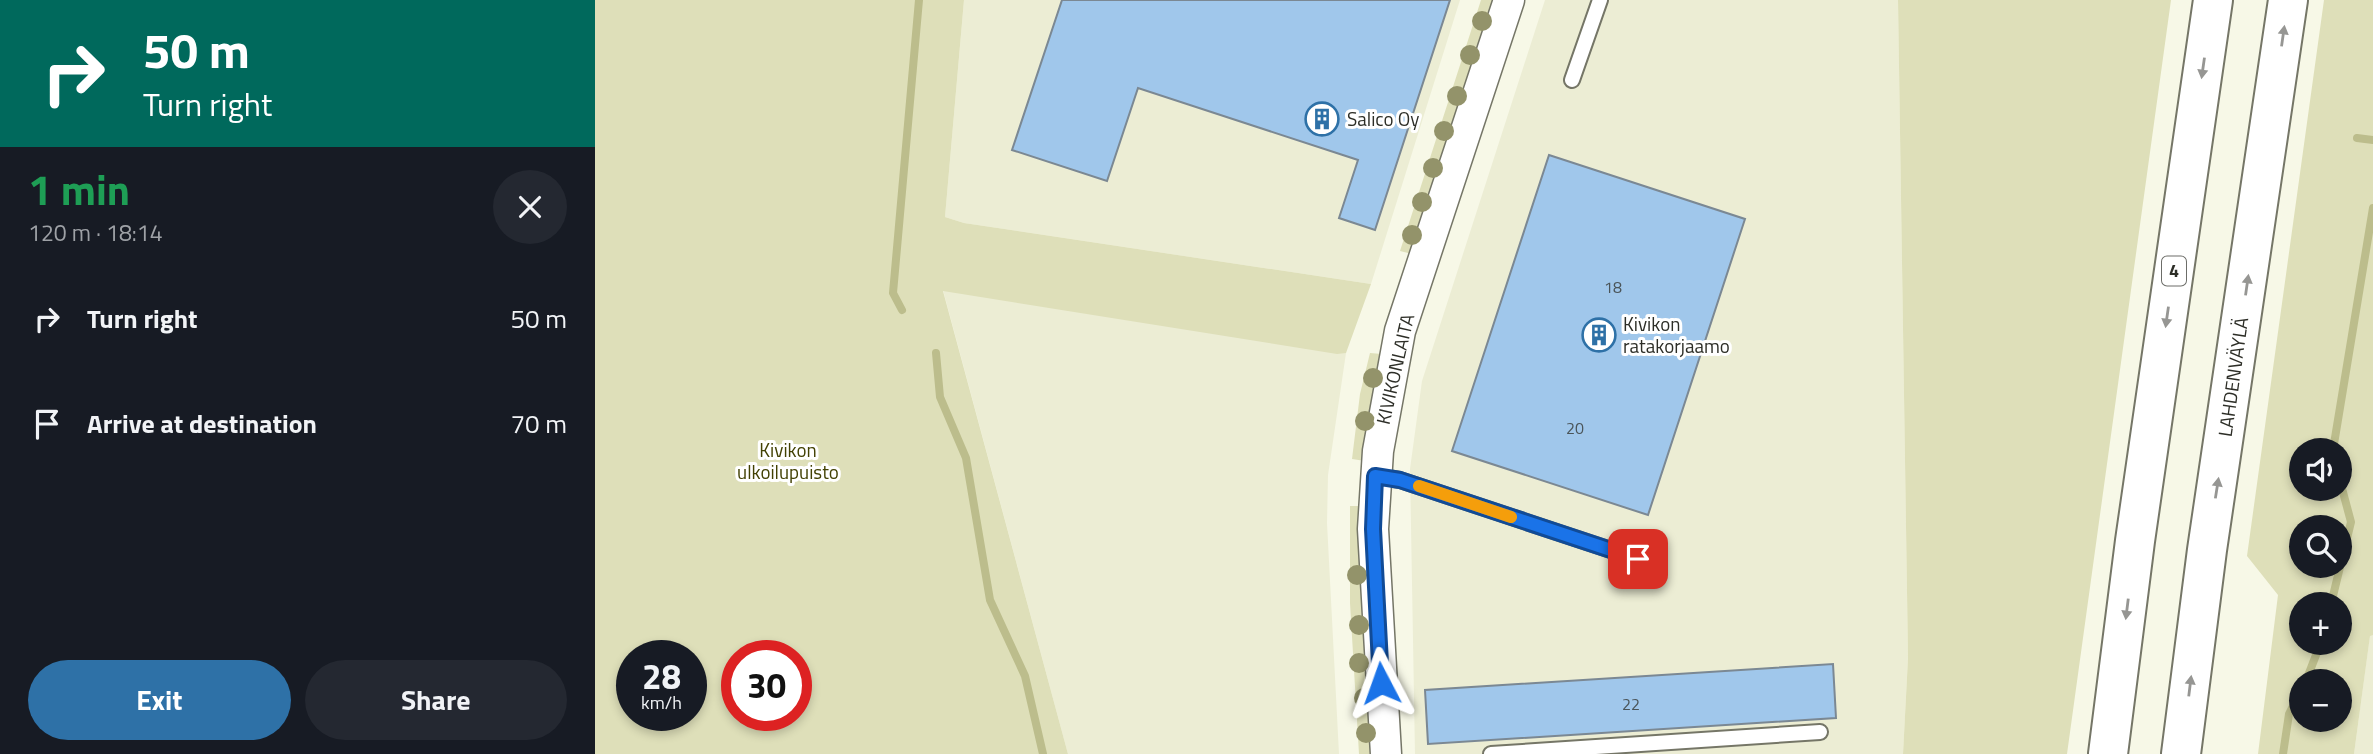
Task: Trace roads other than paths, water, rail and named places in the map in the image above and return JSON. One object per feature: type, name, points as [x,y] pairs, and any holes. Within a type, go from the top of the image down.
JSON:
[{"type":"highway","name":"4","points":[[2108,754],[2135,541],[2213,0]]},
{"type":"highway","name":"LAHDENVÄYLÄ","points":[[2181,754],[2207,550],[2288,0]]},
{"type":"street","name":"KIVIKONLAITA","points":[[1386,754],[1373,529],[1375,476],[1400,331],[1509,0]]},
{"type":"lane","points":[[1572,80],[1600,0]]},
{"type":"lane","points":[[1375,476],[1400,480],[1638,559]]},
{"type":"lane","points":[[1491,754],[1820,732]]},
{"type":"waterway","points":[[902,310],[893,293],[919,0]]},
{"type":"waterway","points":[[2357,138],[2373,140]]},
{"type":"waterway","points":[[2335,438],[2373,208]]},
{"type":"waterway","points":[[936,353],[940,397],[966,458],[990,600],[1025,676],[1043,754]]},
{"type":"waterway","points":[[2334,592],[2351,522],[2345,501]]},
{"type":"waterway","points":[[2311,669],[2316,655]]},
{"type":"waterway","points":[[2283,754],[2289,714]]},
{"type":"place","name":"Salico Oy","points":[[1322,119]]},
{"type":"place","name":"Kivikon ratakorjaamo","points":[[1599,335]]},
{"type":"park label","name":"Kivikon ulkoilupuisto","points":[[788,461]]}]
